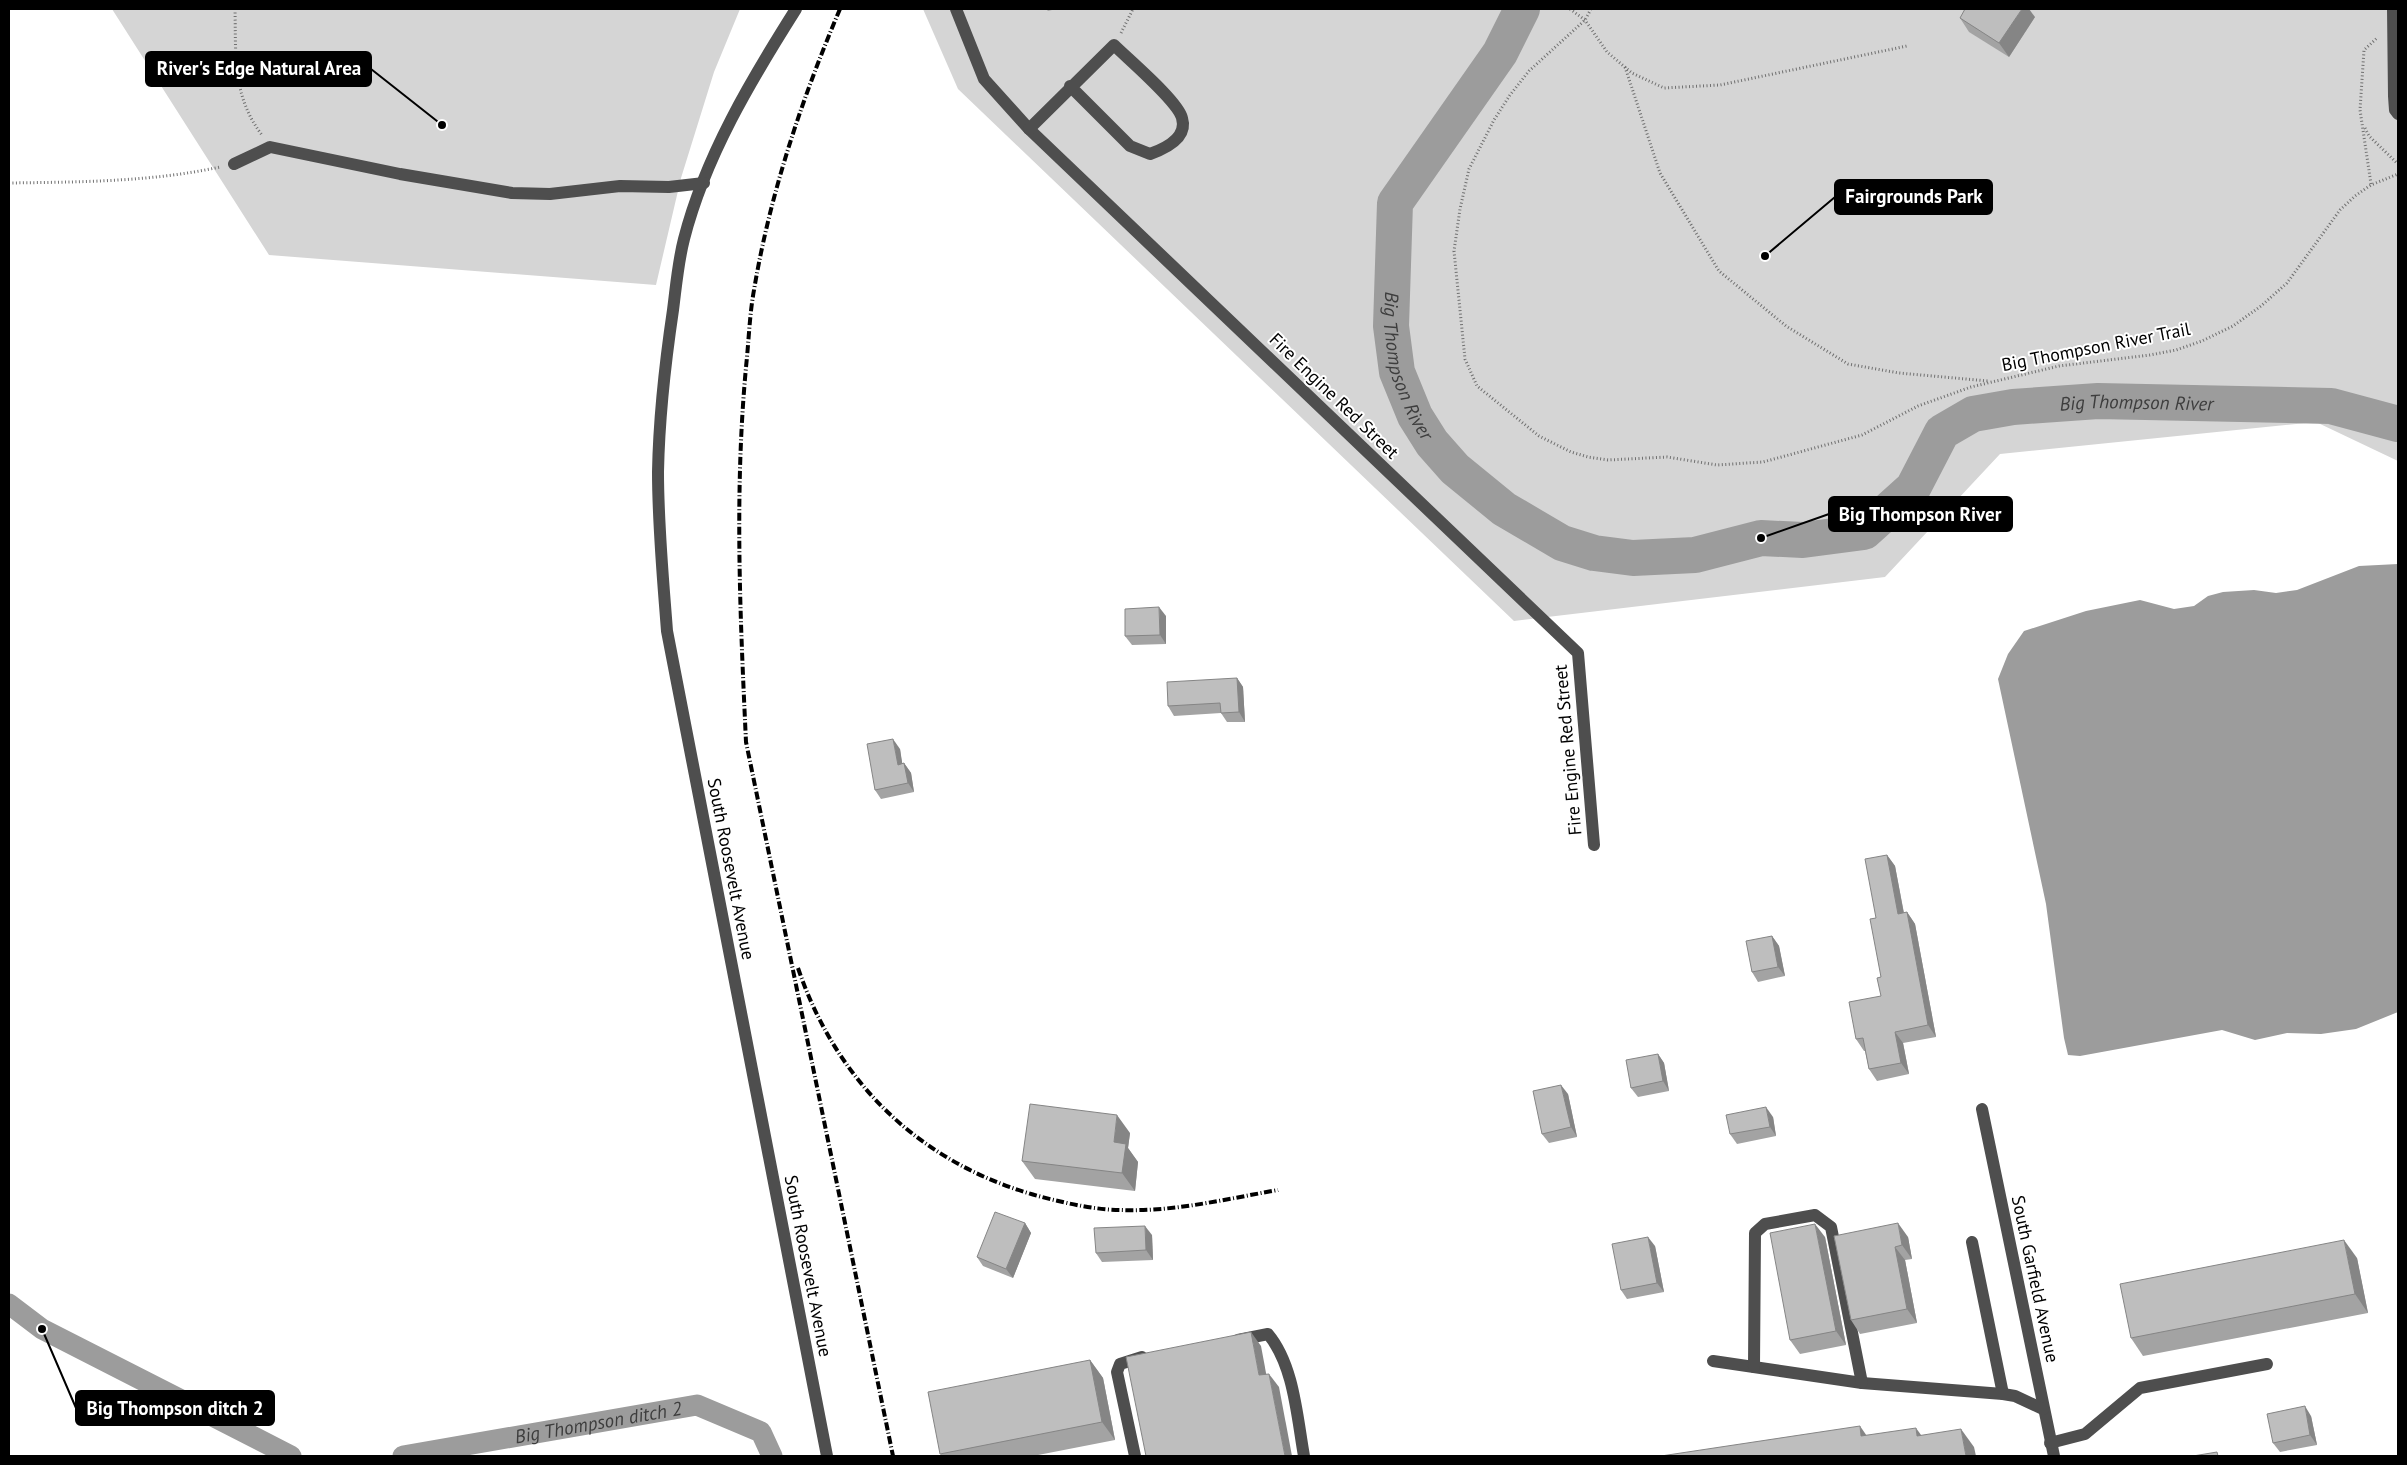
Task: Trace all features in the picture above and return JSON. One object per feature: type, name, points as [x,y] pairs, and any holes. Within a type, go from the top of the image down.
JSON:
[{"type":"street","name":"South Roosevelt Avenue","points":[[796,9],[758,69],[715,154],[684,240],[667,347],[658,472],[659,524],[667,631],[827,1456]]},
{"type":"street","name":"Fire Engine Red Street","points":[[956,9],[984,79],[1029,129],[1578,653],[1594,845]]},
{"type":"street","points":[[2395,17],[2395,110],[2398,114]]},
{"type":"street","points":[[1029,129],[1070,86],[1114,45],[1159,89],[1182,118],[1181,132],[1169,147],[1150,154],[1130,146],[1070,86]]},
{"type":"street","points":[[234,164],[270,147],[400,174],[512,193],[550,194],[620,186],[669,187],[704,183]]},
{"type":"street","name":"South Garfield Avenue","points":[[1982,1109],[2054,1456]]},
{"type":"street","points":[[1754,1367],[1754,1233],[1765,1224],[1815,1215],[1831,1227],[1862,1383]]},
{"type":"street","points":[[1972,1242],[2003,1394]]},
{"type":"street","points":[[1221,1343],[1268,1334],[1277,1344],[1286,1362],[1304,1456]]},
{"type":"street","points":[[1134,1456],[1117,1372],[1120,1364],[1128,1360],[1156,1355]]},
{"type":"street","points":[[1713,1361],[1862,1383],[2003,1394],[2015,1396],[2043,1409]]},
{"type":"street","points":[[2050,1443],[2085,1434],[2140,1388],[2267,1364]]},
{"type":"path","points":[[235,9],[234,48],[238,85],[257,129],[270,147]]},
{"type":"path","points":[[1114,45],[1133,9]]},
{"type":"path","points":[[1570,9],[1585,20],[1607,52],[1632,73],[1664,88],[1720,85],[1907,46]]},
{"type":"path","name":"Big Thompson River Trail","points":[[1592,9],[1585,20],[1529,71],[1510,95],[1480,144],[1469,169],[1460,209],[1454,251],[1465,359],[1477,386],[1539,436],[1571,452],[1608,460],[1667,458],[1733,465],[1763,462],[1862,435],[1918,406],[1945,395],[1993,381],[2059,366],[2176,350],[2202,341],[2233,326],[2261,306],[2287,283],[2340,210],[2371,185],[2398,174]]},
{"type":"path","points":[[2371,185],[2360,110],[2364,50],[2380,36]]},
{"type":"path","points":[[1625,67],[1660,174],[1719,271],[1786,326],[1848,364],[1899,373],[1993,381]]},
{"type":"path","points":[[2363,126],[2369,136],[2398,164]]},
{"type":"path","points":[[9,183],[75,182],[194,173],[234,164]]},
{"type":"shaded area","points":[[112,9],[740,9],[714,72],[681,178],[656,285],[269,255]]},
{"type":"shaded area","points":[[923,9],[2398,9],[2398,461],[2316,422],[2000,454],[1885,577],[1514,621],[958,89]]},
{"type":"shaded area","points":[[2398,564],[2398,1012],[2356,1029],[2321,1034],[2287,1033],[2255,1040],[2222,1030],[2080,1056],[2068,1055],[2064,1038],[2046,904],[1998,679],[2008,654],[2024,631],[2086,611],[2140,600],[2174,609],[2194,606],[2208,596],[2223,592],[2254,590],[2276,593],[2297,590],[2359,566]]},
{"type":"building","points":[[1965,9],[2022,9],[1999,43],[1960,18]]},
{"type":"building","points":[[1159,607],[1160,635],[1125,636],[1125,609]]},
{"type":"building","points":[[1237,678],[1239,712],[1221,713],[1220,703],[1168,706],[1167,682]]},
{"type":"building","points":[[893,739],[898,765],[904,763],[908,783],[875,790],[867,744]]},
{"type":"building","points":[[1887,855],[1898,914],[1907,912],[1928,1025],[1895,1032],[1901,1063],[1869,1069],[1863,1038],[1856,1039],[1849,1002],[1881,996],[1877,978],[1881,977],[1870,919],[1876,918],[1865,859]]},
{"type":"building","points":[[1772,936],[1778,967],[1752,972],[1746,941]]},
{"type":"building","points":[[1658,1054],[1663,1081],[1631,1088],[1626,1060]]},
{"type":"building","points":[[1561,1085],[1571,1127],[1542,1134],[1533,1091]]},
{"type":"building","points":[[1030,1104],[1117,1115],[1114,1142],[1126,1144],[1122,1173],[1022,1161]]},
{"type":"building","points":[[1766,1107],[1770,1127],[1730,1134],[1726,1115]]},
{"type":"building","points":[[995,1212],[1025,1223],[1006,1269],[977,1257]]},
{"type":"building","points":[[1898,1223],[1902,1245],[1895,1247],[1907,1309],[1851,1320],[1834,1236]]},
{"type":"building","points":[[1815,1224],[1836,1331],[1790,1340],[1770,1233]]},
{"type":"building","points":[[1145,1226],[1146,1250],[1096,1253],[1094,1228]]},
{"type":"building","points":[[1648,1237],[1657,1283],[1621,1290],[1612,1244]]},
{"type":"building","points":[[2344,1240],[2355,1294],[2131,1338],[2120,1284]]},
{"type":"building","points":[[1251,1332],[1259,1375],[1269,1374],[1285,1456],[1146,1456],[1126,1357]]},
{"type":"building","points":[[1090,1360],[1102,1422],[940,1454],[928,1392]]},
{"type":"building","points":[[2305,1406],[2310,1435],[2273,1443],[2267,1414]]},
{"type":"building","points":[[1860,1426],[1861,1436],[1916,1428],[1917,1436],[1961,1429],[1966,1456],[1661,1456]]},
{"type":"building","points":[[2217,1452],[2218,1456],[2193,1456]]},
{"type":"waterway","name":"Big Thompson River","points":[[1522,9],[1500,53],[1395,203],[1391,326],[1397,372],[1415,416],[1432,443],[1455,469],[1504,509],[1562,543],[1594,553],[1633,558],[1695,555],[1761,538],[1803,540],[1864,532],[1913,488],[1942,432],[1973,414],[2013,407],[2098,401],[2331,406],[2398,424]]},
{"type":"waterway","name":"Big Thompson ditch 2","points":[[9,1304],[42,1329],[291,1456]]},
{"type":"waterway","name":"Big Thompson ditch 2","points":[[403,1456],[697,1405],[761,1432],[772,1456]]},
{"type":"railway","points":[[840,9],[800,112],[778,182],[753,298],[743,405],[739,501],[742,646],[746,742],[893,1456]]},
{"type":"railway","points":[[798,968],[816,1012],[838,1051],[864,1087],[894,1118],[929,1146],[967,1169],[1009,1187],[1054,1200],[1113,1210],[1180,1207],[1278,1190]]},
{"type":"place","name":"River's Edge Natural Area","points":[[442,125]]},
{"type":"place","name":"Fairgrounds Park","points":[[1765,256]]},
{"type":"place","name":"Big Thompson River","points":[[1761,538]]},
{"type":"place","name":"Big Thompson ditch 2","points":[[42,1329]]}]
